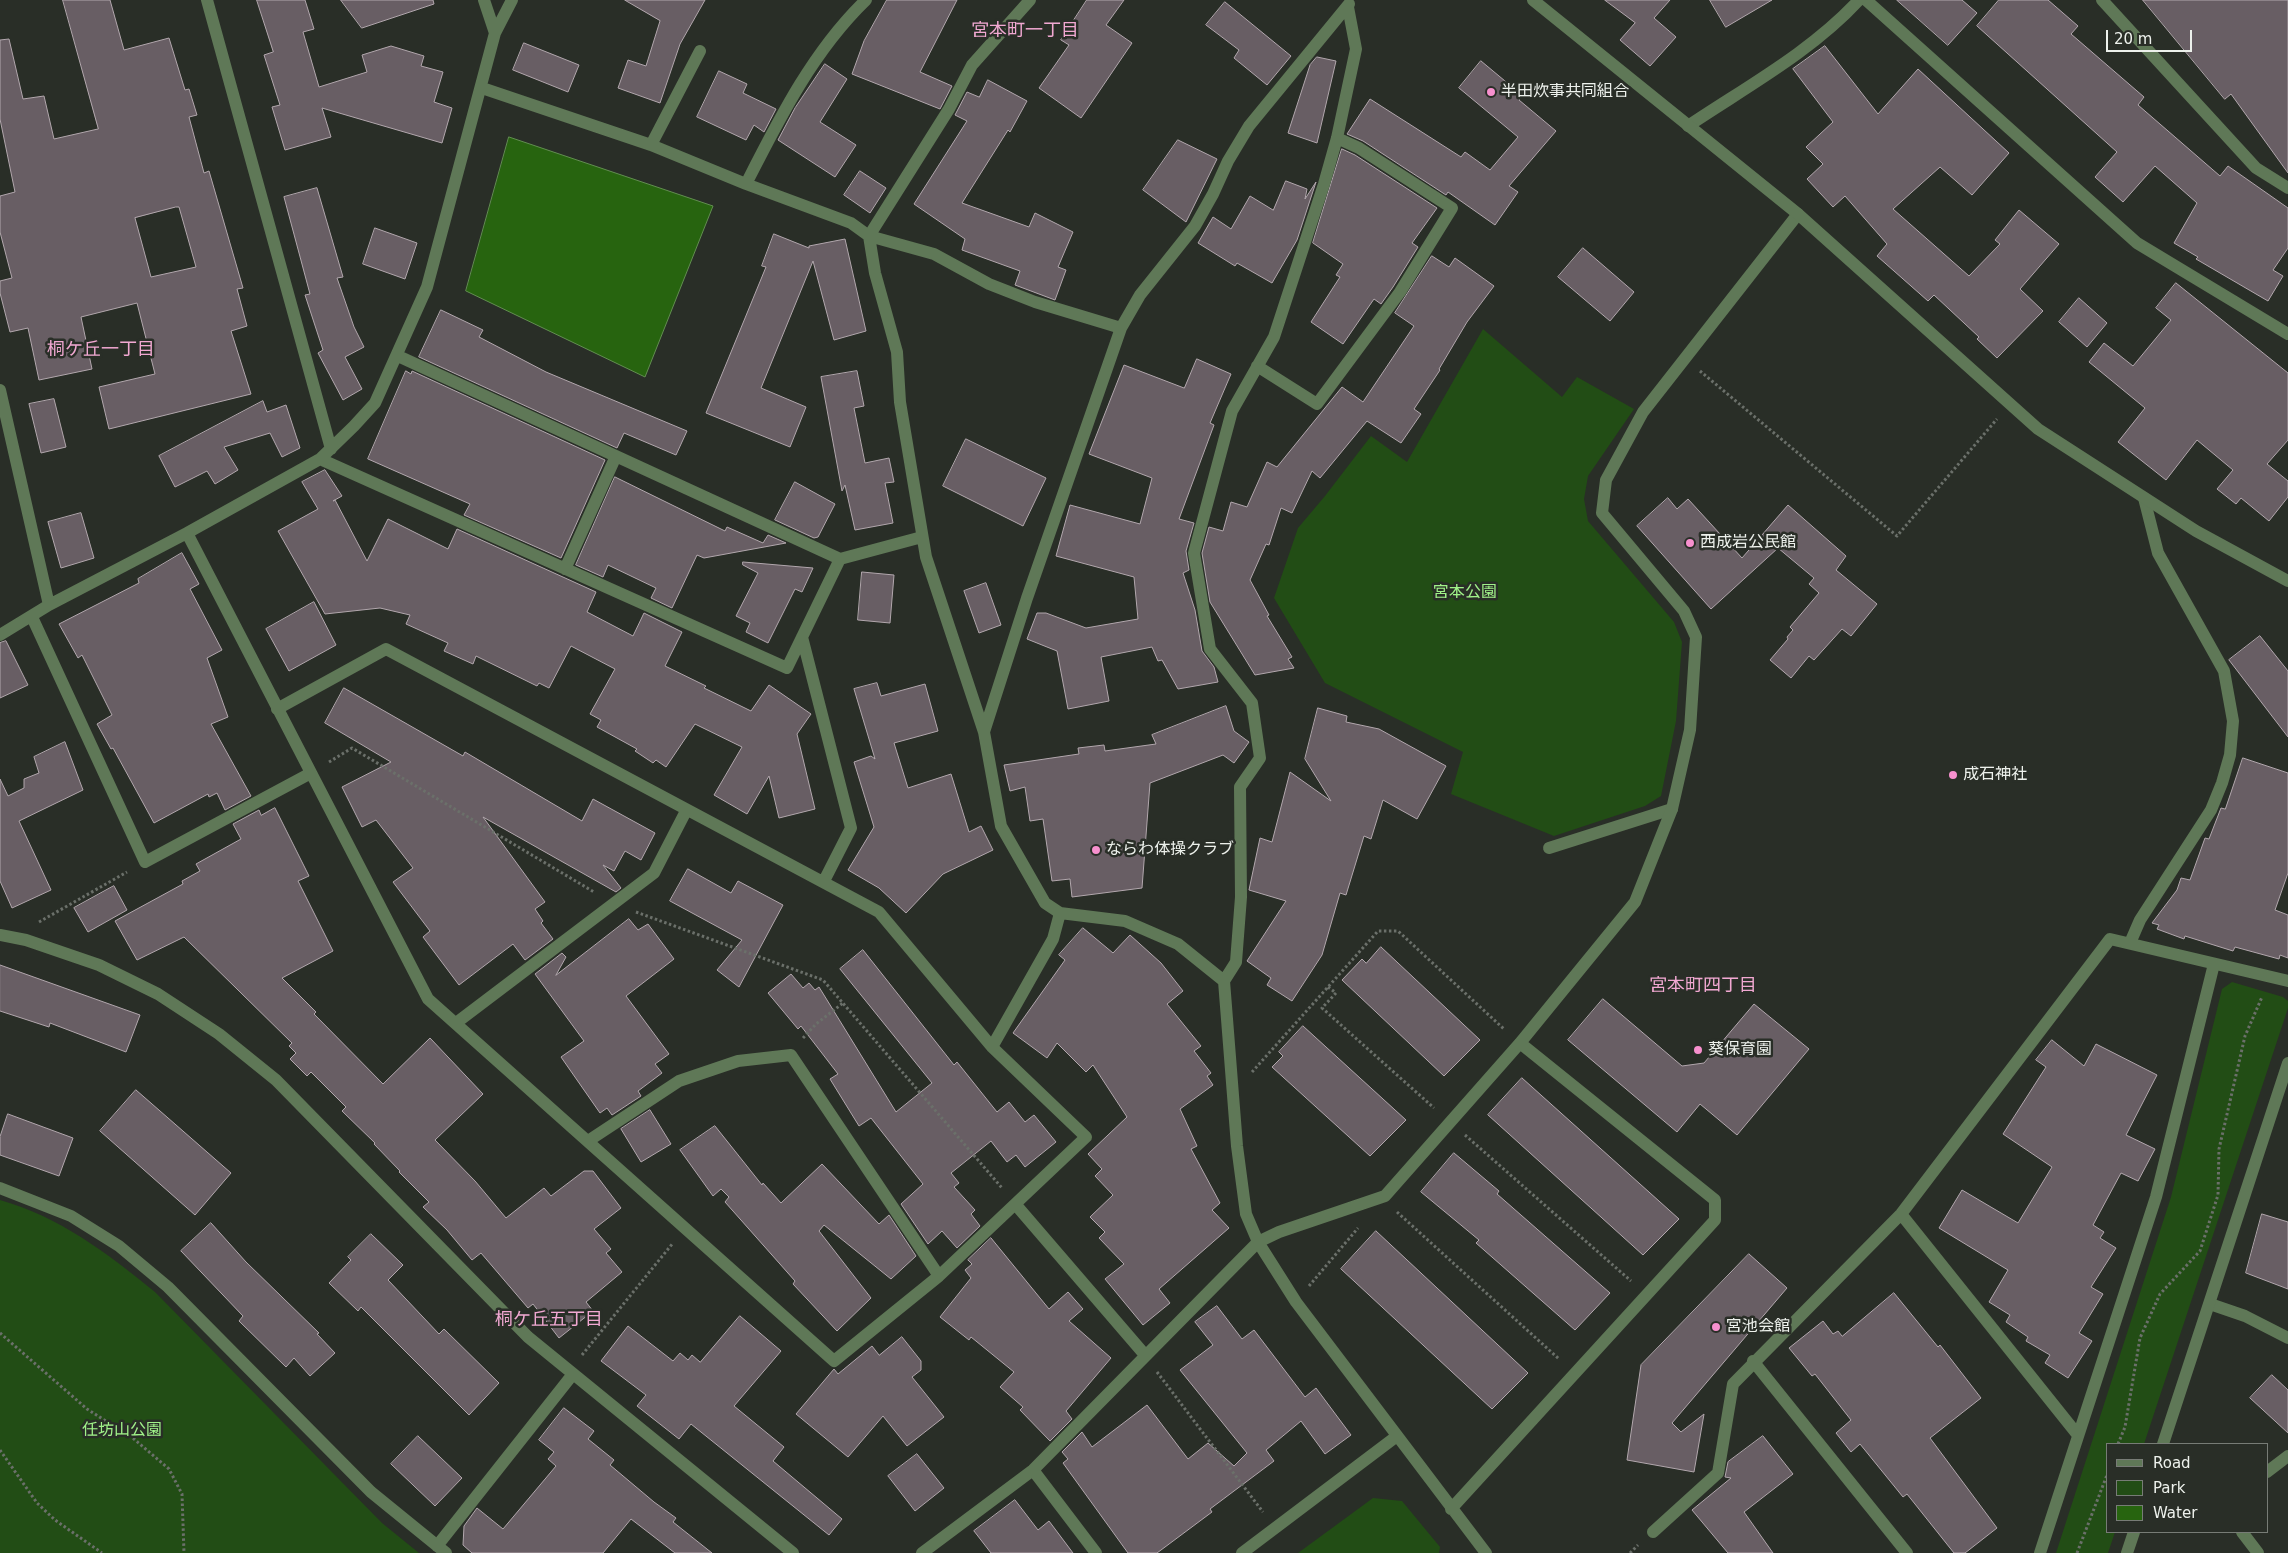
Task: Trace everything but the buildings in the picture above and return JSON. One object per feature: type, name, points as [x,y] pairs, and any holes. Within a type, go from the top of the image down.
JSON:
[{"type":"street","points":[[206,0],[331,449]]},
{"type":"street","points":[[484,0],[495,33]]},
{"type":"street","points":[[0,635],[49,605],[187,533],[320,458],[331,449],[374,403],[398,356],[427,288],[482,88],[495,33],[512,0]]},
{"type":"street","points":[[746,184],[767,142],[823,47],[866,0]]},
{"type":"street","points":[[1030,0],[972,65],[949,109],[869,236],[875,274],[897,352],[900,402],[922,537],[926,557],[984,732],[1002,826],[1045,903],[1060,913],[1125,921],[1178,944],[1224,981]]},
{"type":"street","points":[[1533,0],[1798,214],[2038,429],[2196,531],[2288,582]]},
{"type":"street","points":[[1688,126],[1800,52],[1836,25],[1859,0]]},
{"type":"street","points":[[1866,0],[2137,243],[2288,334]]},
{"type":"street","points":[[2102,0],[2256,168],[2288,188]]},
{"type":"street","points":[[1349,4],[1356,49],[1337,138],[1274,337],[1232,411],[1194,553],[1210,649],[1252,704],[1260,758],[1240,788],[1241,897],[1236,962],[1224,981],[1232,1094],[1246,1214],[1258,1242],[1296,1302],[1486,1553]]},
{"type":"street","points":[[984,732],[1121,328],[1140,295],[1195,226],[1249,126],[1349,4]]},
{"type":"street","points":[[651,145],[700,51]]},
{"type":"street","points":[[482,88],[651,145],[746,184],[851,223],[869,236],[934,254],[989,284],[1035,302],[1121,328]]},
{"type":"street","points":[[1257,366],[1316,404],[1400,292],[1452,208],[1359,148],[1337,138]]},
{"type":"street","points":[[922,1553],[1033,1470],[1144,1355],[1258,1242],[1279,1232],[1385,1196],[1520,1044],[1635,902],[1672,809],[1690,730],[1696,637],[1684,611],[1602,513],[1606,480],[1643,412],[1798,214]]},
{"type":"street","points":[[398,356],[840,559],[922,537]]},
{"type":"street","points":[[0,390],[49,605]]},
{"type":"street","points":[[565,568],[616,456]]},
{"type":"street","points":[[320,458],[787,668],[840,559]]},
{"type":"street","points":[[2130,943],[2140,920],[2211,810],[2230,755],[2233,721],[2224,671],[2158,552],[2144,498]]},
{"type":"street","points":[[187,533],[276,708],[428,999],[834,1361],[939,1276],[1086,1137],[992,1047],[879,912],[824,881],[686,811],[386,649],[276,708]]},
{"type":"street","points":[[32,617],[145,862],[311,773]]},
{"type":"street","points":[[802,636],[851,828],[824,881]]},
{"type":"street","points":[[1549,848],[1672,809]]},
{"type":"street","points":[[456,1023],[654,873],[686,811]]},
{"type":"street","points":[[992,1047],[1053,939],[1060,913]]},
{"type":"street","points":[[6,936],[99,965],[158,994],[219,1034],[276,1080],[528,1337],[793,1553]]},
{"type":"street","points":[[1653,1532],[1718,1473],[1733,1384],[1901,1214],[2110,939],[2288,981]]},
{"type":"street","points":[[2040,1553],[2077,1434],[2156,1197],[2214,964]]},
{"type":"street","points":[[1451,1508],[1715,1220],[1715,1200],[1520,1044]]},
{"type":"street","points":[[588,1141],[679,1081],[738,1061],[791,1055],[939,1276]]},
{"type":"street","points":[[2163,1443],[2288,1063]]},
{"type":"street","points":[[0,1188],[71,1216],[119,1246],[168,1287],[372,1492],[442,1550],[571,1372]]},
{"type":"street","points":[[1016,1205],[1144,1355]]},
{"type":"street","points":[[1901,1214],[2077,1434]]},
{"type":"street","points":[[2210,1304],[2245,1316],[2288,1338]]},
{"type":"street","points":[[1753,1362],[1907,1553]]},
{"type":"street","points":[[1242,1553],[1397,1436]]},
{"type":"street","points":[[2268,1471],[2288,1456]]},
{"type":"street","points":[[1033,1470],[1096,1553]]},
{"type":"street","points":[[2127,1553],[2134,1533]]},
{"type":"street","points":[[2243,1533],[2258,1553]]},
{"type":"path","points":[[1685,358],[1897,536],[2009,405]]},
{"type":"path","points":[[311,773],[352,748],[612,903],[823,980],[1016,1205]]},
{"type":"path","points":[[6,936],[145,862]]},
{"type":"path","points":[[1232,1094],[1378,932],[1398,932],[1520,1044]]},
{"type":"path","points":[[2118,1443],[2125,1427],[2140,1338],[2160,1294],[2200,1251],[2218,1195],[2219,1149],[2245,1036],[2271,978]]},
{"type":"path","points":[[1328,987],[1336,993],[1322,1008],[1647,1294]]},
{"type":"path","points":[[791,1055],[816,1024],[843,1003]]},
{"type":"path","points":[[1385,1196],[1393,1209],[1574,1374]]},
{"type":"path","points":[[1296,1302],[1359,1226]]},
{"type":"path","points":[[571,1372],[684,1228]]},
{"type":"path","points":[[0,1333],[87,1409],[134,1439],[169,1469],[182,1494],[184,1553]]},
{"type":"path","points":[[1144,1355],[1275,1528]]},
{"type":"path","points":[[0,1450],[37,1503],[55,1520],[102,1553]]},
{"type":"path","points":[[2077,1553],[2106,1478]]},
{"type":"green space","name":"宮本公園","points":[[1483,329],[1562,397],[1577,377],[1634,409],[1588,476],[1584,499],[1588,521],[1674,622],[1682,642],[1676,721],[1661,796],[1645,806],[1554,836],[1451,794],[1463,752],[1325,683],[1274,598],[1298,528],[1371,436],[1407,462]]},
{"type":"green space","points":[[2232,982],[2283,997],[2288,1001],[2288,1008],[2144,1443],[2106,1443],[2106,1533],[2115,1533],[2108,1553],[2056,1553],[2171,1197],[2222,989]]},
{"type":"green space","name":"任坊山公園","points":[[0,1200],[22,1207],[63,1226],[101,1250],[155,1292],[382,1523],[419,1553],[0,1553]]},
{"type":"green space","points":[[1373,1498],[1402,1501],[1440,1547],[1439,1553],[1298,1553]]},
{"type":"water","points":[[509,137],[713,206],[645,377],[466,291]]},
{"type":"place","name":"半田炊事共同組合","points":[[1491,92]]},
{"type":"place","name":"西成岩公民館","points":[[1690,543]]},
{"type":"place","name":"成石神社","points":[[1953,775]]},
{"type":"place","name":"ならわ体操クラブ","points":[[1096,850]]},
{"type":"place","name":"葵保育園","points":[[1698,1050]]},
{"type":"place","name":"宮池会館","points":[[1716,1327]]},
{"type":"district","name":"宮本町一丁目","points":[[1025,31]]},
{"type":"district","name":"桐ケ丘一丁目","points":[[101,350]]},
{"type":"district","name":"宮本町四丁目","points":[[1703,986]]},
{"type":"district","name":"桐ケ丘五丁目","points":[[549,1320]]}]
